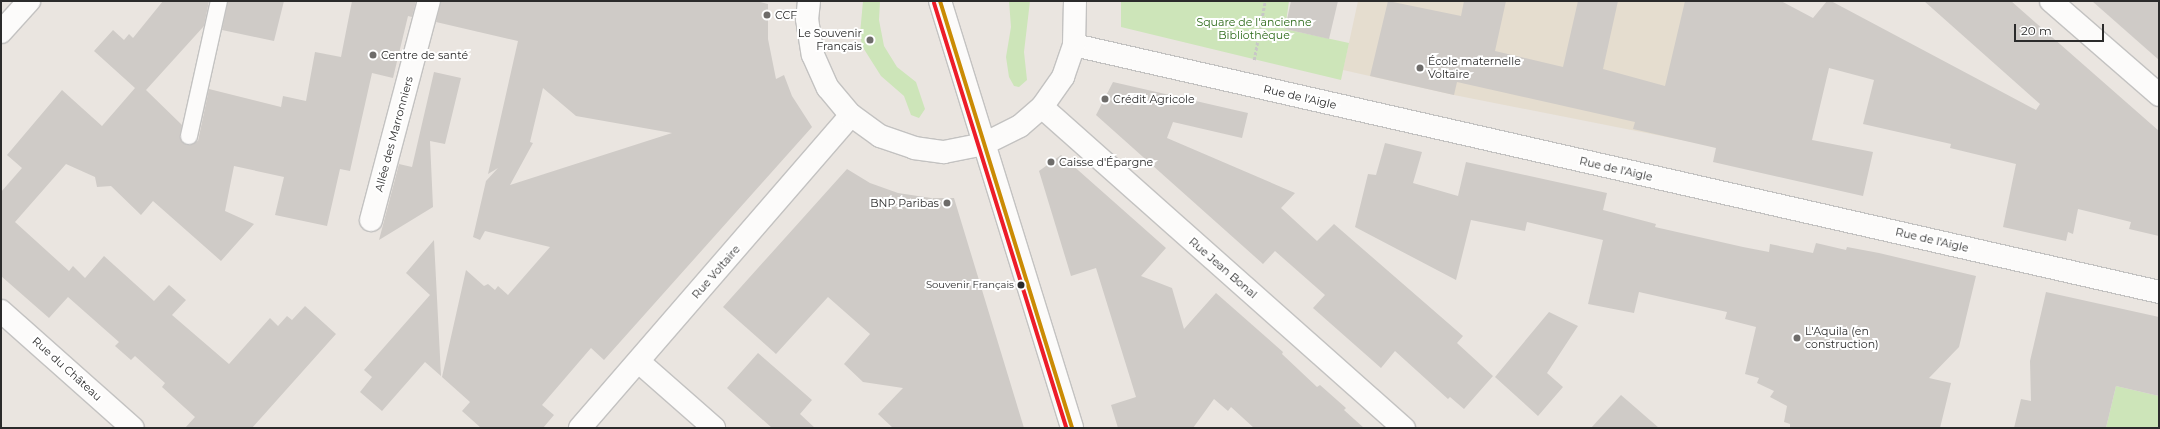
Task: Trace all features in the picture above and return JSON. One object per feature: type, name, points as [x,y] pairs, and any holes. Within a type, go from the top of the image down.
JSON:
[{"type":"street","points":[[1,32],[29,1]]},
{"type":"street","name":"Allée des Marronniers","points":[[371,220],[429,1]]},
{"type":"street","points":[[809,1],[807,19],[813,55],[828,88],[851,115],[880,136],[914,148],[944,152],[984,144],[1020,126],[1042,107],[1063,77],[1074,45],[1075,1]]},
{"type":"street","points":[[940,1],[1072,428]]},
{"type":"street","points":[[2051,1],[2159,95]]},
{"type":"street","name":"Rue de l'Aigle","points":[[1074,45],[2159,292]]},
{"type":"street","name":"Rue Jean Bonal","points":[[1042,107],[1404,428]]},
{"type":"street","name":"Rue Voltaire","points":[[580,428],[639,362],[851,115]]},
{"type":"street","name":"Rue du Château","points":[[1,311],[133,428]]},
{"type":"street","points":[[639,362],[714,428]]},
{"type":"lane","points":[[189,136],[219,1]]},
{"type":"path","points":[[1249,85],[1265,1]]},
{"type":"shaded area","points":[[1358,1],[1724,1],[1692,142],[1454,95],[1343,70]]},
{"type":"green space","points":[[863,1],[880,1],[879,20],[884,46],[897,67],[916,82],[925,109],[919,118],[911,115],[904,96],[881,76],[862,46],[860,34]]},
{"type":"green space","points":[[1009,1],[1030,1],[1024,52],[1027,80],[1019,87],[1014,86],[1009,77],[1006,57],[1011,27]]},
{"type":"green space","name":"Square de l'ancienne Bibliothèque","points":[[1121,1],[1289,1],[1285,29],[1349,43],[1341,80],[1121,27]]},
{"type":"green space","points":[[2116,386],[2159,396],[2159,428],[2106,428]]},
{"type":"building","points":[[163,1],[209,1],[204,26],[146,90],[182,125],[180,138],[187,145],[198,141],[209,89],[281,107],[283,96],[306,101],[315,52],[341,57],[352,1],[416,1],[412,17],[408,16],[393,78],[372,73],[350,171],[340,169],[327,226],[275,215],[284,177],[234,166],[225,211],[254,224],[221,261],[153,201],[141,215],[111,186],[97,187],[95,177],[66,164],[15,222],[69,271],[73,266],[85,278],[104,256],[154,301],[169,285],[186,300],[172,315],[229,364],[270,318],[278,326],[287,316],[292,320],[305,306],[336,334],[252,428],[185,428],[195,417],[162,387],[165,383],[135,356],[131,360],[115,346],[119,342],[68,297],[49,318],[1,276],[1,192],[22,168],[7,155],[62,90],[102,126],[135,88],[94,51],[113,30],[124,40],[129,34],[133,38]]},
{"type":"building","points":[[228,1],[284,1],[274,41],[222,30]]},
{"type":"building","points":[[441,1],[756,1],[768,4],[768,39],[776,79],[784,75],[792,96],[812,127],[604,360],[591,348],[542,405],[554,415],[543,428],[481,428],[462,411],[470,402],[442,377],[466,270],[484,286],[488,284],[495,290],[498,286],[508,295],[550,247],[485,231],[480,240],[473,237],[486,181],[498,168],[488,174],[518,41],[436,22]],"holes":[[[543,88],[576,116],[672,133],[510,185],[533,143],[530,142]]]},
{"type":"building","points":[[1291,1],[1338,1],[1329,39],[1285,29]]},
{"type":"building","points":[[1388,1],[1461,16],[1464,1],[1506,1],[1495,51],[1563,67],[1578,1],[1618,1],[1603,69],[1665,86],[1685,1],[1781,1],[1813,18],[1827,1],[1831,1],[2036,110],[2040,104],[1924,1],[2011,1],[2159,131],[2159,236],[2129,229],[2131,222],[2078,209],[2073,234],[2068,232],[2066,241],[2003,227],[2016,164],[1950,148],[1951,144],[1863,124],[1874,80],[1829,68],[1812,140],[1873,152],[1863,196],[1713,162],[1716,148],[1633,129],[1635,122],[1457,82],[1454,95],[1370,76]]},
{"type":"building","points":[[2092,1],[2159,1],[2159,60]]},
{"type":"building","points":[[434,72],[461,78],[445,144],[430,141],[433,207],[379,240],[399,164],[412,167]]},
{"type":"building","points":[[1113,82],[1248,113],[1242,138],[1173,122],[1167,138],[1295,193],[1281,208],[1317,241],[1334,224],[1463,336],[1457,343],[1493,376],[1464,409],[1450,397],[1448,399],[1395,351],[1381,368],[1313,308],[1325,295],[1275,251],[1263,264],[1096,115]]},
{"type":"building","points":[[1385,143],[1422,152],[1413,183],[1458,196],[1466,162],[1607,193],[1603,210],[1656,224],[1655,227],[1743,247],[1769,252],[1770,244],[1813,253],[1816,243],[1846,250],[1847,247],[1879,253],[1976,276],[1959,347],[1929,378],[1951,383],[1940,428],[1790,427],[1790,424],[1784,422],[1787,406],[1770,397],[1774,391],[1757,383],[1759,378],[1745,374],[1756,327],[1725,319],[1727,312],[1639,292],[1634,313],[1588,304],[1603,240],[1527,222],[1525,231],[1471,220],[1456,280],[1355,227],[1368,174],[1376,175]]},
{"type":"building","points":[[1061,155],[1166,248],[1141,276],[1172,288],[1184,329],[1216,293],[1283,352],[1282,354],[1317,387],[1320,385],[1346,408],[1344,410],[1364,428],[1254,428],[1231,407],[1228,411],[1214,399],[1193,428],[1118,428],[1111,405],[1136,397],[1096,268],[1071,276],[1039,171]]},
{"type":"building","points":[[847,169],[870,183],[898,193],[931,198],[954,198],[1024,428],[893,428],[878,414],[903,388],[863,382],[844,364],[870,334],[828,297],[776,354],[723,307]]},
{"type":"building","points":[[434,240],[441,376],[425,362],[382,411],[360,392],[372,377],[364,370],[430,295],[406,273]]},
{"type":"building","points":[[2046,292],[2159,317],[2159,396],[2116,386],[2106,428],[2014,428],[2021,399],[2031,401],[2030,361]]},
{"type":"building","points":[[1549,312],[1578,326],[1547,373],[1563,387],[1538,416],[1495,377]]},
{"type":"building","points":[[758,353],[812,400],[800,414],[815,428],[772,428],[727,388]]},
{"type":"building","points":[[1621,395],[1659,428],[1591,428]]},
{"type":"transit line","points":[[940,1],[1072,428]]},
{"type":"transit line","points":[[934,3],[1066,428]]},
{"type":"place","name":"CCF","points":[[767,15]]},
{"type":"place","name":"Le Souvenir Français","points":[[870,40]]},
{"type":"place","name":"Centre de santé","points":[[373,55]]},
{"type":"place","name":"École maternelle Voltaire","points":[[1420,68]]},
{"type":"place","name":"Crédit Agricole","points":[[1105,99]]},
{"type":"place","name":"Caisse d'Épargne","points":[[1051,162]]},
{"type":"place","name":"BNP Paribas","points":[[947,203]]},
{"type":"place","name":"Souvenir Français","points":[[1021,285]]},
{"type":"place","name":"L'Aquila (en construction)","points":[[1797,338]]}]
